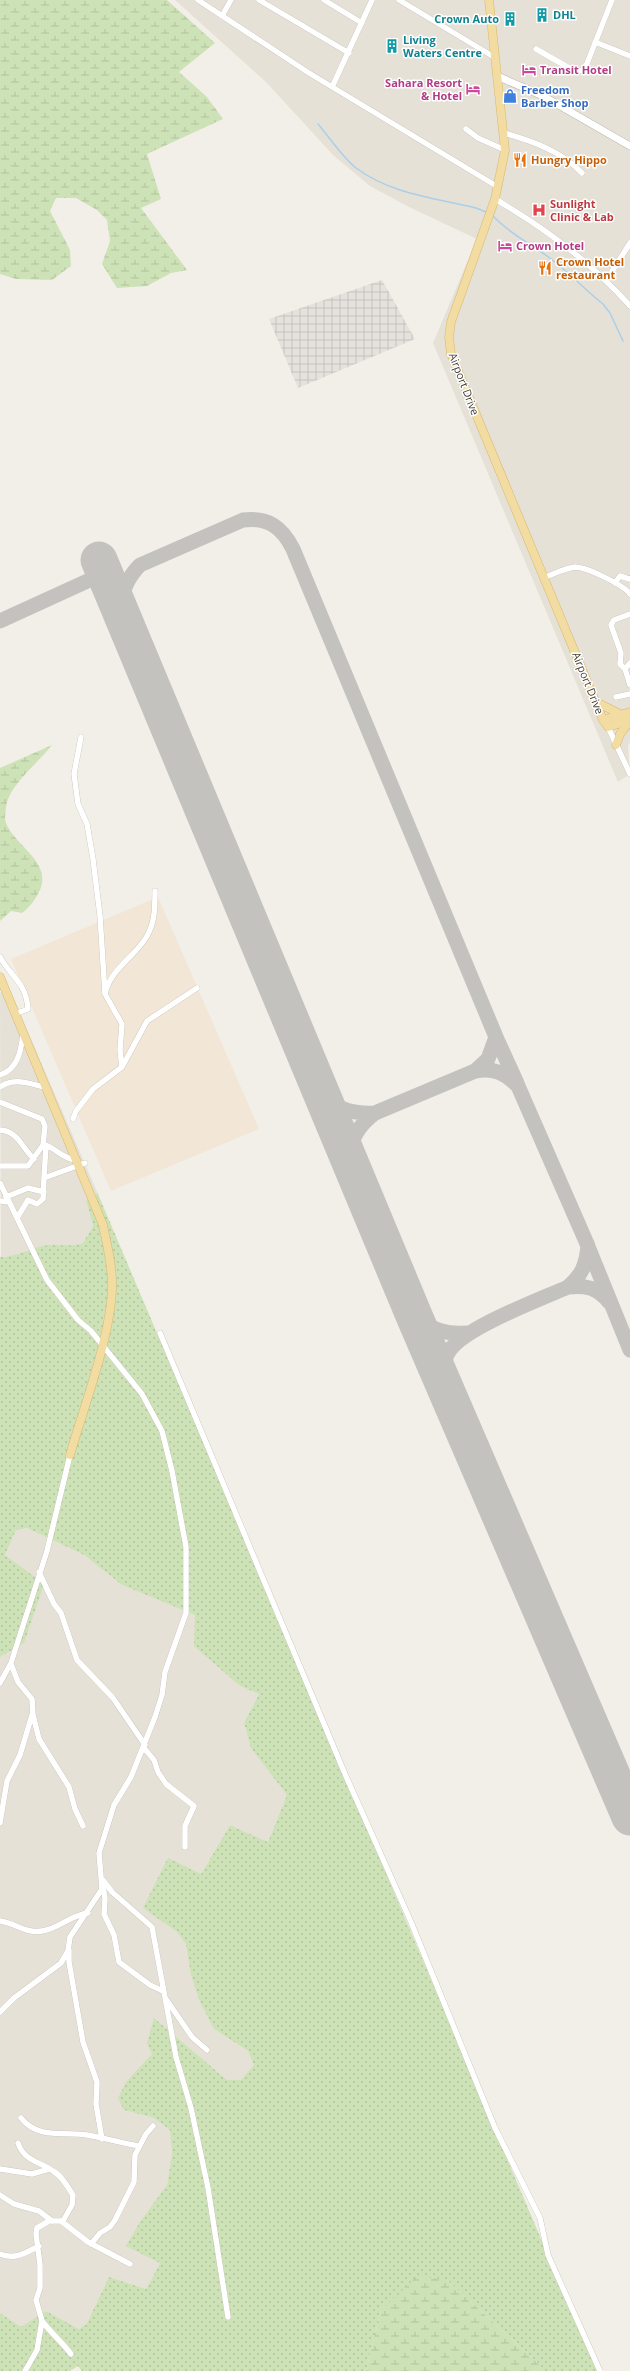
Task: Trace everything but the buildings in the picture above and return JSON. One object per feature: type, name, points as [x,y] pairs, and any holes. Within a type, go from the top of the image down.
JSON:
[{"type":"main road","name":"Airport Drive","points":[[489,0],[505,150],[495,199],[454,312],[450,330],[450,347],[475,413],[545,577],[603,720],[608,728]]},
{"type":"main road","points":[[596,702],[626,713]]},
{"type":"main road","points":[[603,720],[626,713]]},
{"type":"main road","points":[[608,728],[630,721]]},
{"type":"main road","points":[[616,745],[620,734],[630,721]]},
{"type":"main road","points":[[0,977],[103,1225],[108,1253],[112,1288],[102,1345],[70,1455]]},
{"type":"street","points":[[198,0],[309,73],[333,86],[498,188]]},
{"type":"street","points":[[222,16],[231,0]]},
{"type":"street","points":[[259,0],[349,52]]},
{"type":"street","points":[[324,0],[362,23]]},
{"type":"street","points":[[333,86],[372,0]]},
{"type":"street","points":[[399,0],[494,57]]},
{"type":"street","points":[[536,50],[571,70],[582,71],[596,42],[612,0]]},
{"type":"street","points":[[596,42],[630,56]]},
{"type":"street","points":[[497,76],[543,96],[630,146]]},
{"type":"street","points":[[466,129],[478,138],[505,150]]},
{"type":"street","points":[[504,133],[544,147],[570,161],[582,173]]},
{"type":"street","points":[[495,199],[527,218],[580,255],[630,306]]},
{"type":"street","points":[[606,281],[630,243]]},
{"type":"street","points":[[545,577],[575,567],[585,569],[615,583],[627,590],[630,594]]},
{"type":"street","points":[[615,583],[620,576],[630,579]]},
{"type":"street","points":[[630,614],[614,620],[611,625],[621,653],[620,664],[625,669],[630,685]]},
{"type":"street","points":[[625,669],[630,663]]},
{"type":"street","points":[[616,697],[630,694]]},
{"type":"street","points":[[608,728],[630,774]]},
{"type":"street","points":[[81,737],[74,774],[78,804],[87,824],[93,859],[100,916],[105,994],[122,1024],[120,1050],[122,1067]]},
{"type":"street","points":[[105,994],[113,976],[144,941],[150,931],[155,912],[155,891]]},
{"type":"street","points":[[0,957],[8,970],[19,980],[25,994],[28,1009],[20,1012]]},
{"type":"street","points":[[73,1119],[76,1111],[93,1089],[122,1067],[147,1022],[197,988]]},
{"type":"street","points":[[0,1075],[14,1066],[18,1058],[23,1032]]},
{"type":"street","points":[[0,1087],[11,1082],[18,1081],[45,1087]]},
{"type":"street","points":[[0,1102],[42,1119],[45,1126],[43,1199],[37,1204],[28,1200],[25,1202],[17,1218]]},
{"type":"street","points":[[0,1130],[17,1137],[26,1152],[34,1159]]},
{"type":"street","points":[[45,1145],[62,1157],[76,1162],[85,1162]]},
{"type":"street","points":[[0,1166],[12,1165],[25,1167],[34,1159],[45,1145]]},
{"type":"street","points":[[44,1178],[76,1162]]},
{"type":"street","points":[[0,1183],[37,1262],[54,1291],[102,1345],[142,1394],[162,1431],[172,1471],[186,1547],[186,1613],[165,1672],[162,1695],[144,1746],[131,1777],[113,1808],[99,1856],[105,1898],[104,1914],[114,1935],[119,1962],[150,1985],[163,1991]]},
{"type":"street","points":[[0,1201],[8,1200],[28,1188],[44,1192]]},
{"type":"street","points":[[160,1333],[345,1774],[411,1922],[496,2128],[540,2218],[548,2255],[600,2371]]},
{"type":"street","points":[[0,1683],[11,1663],[39,1572],[63,1489],[70,1455]]},
{"type":"street","points":[[39,1572],[54,1604],[61,1613],[77,1660],[113,1698],[154,1760],[158,1772],[166,1784],[194,1806],[185,1826],[184,1847]]},
{"type":"street","points":[[11,1663],[18,1682],[25,1688],[32,1699],[33,1714],[39,1739],[69,1787],[75,1809],[83,1826]]},
{"type":"street","points":[[0,1824],[8,1781],[20,1755],[33,1714]]},
{"type":"street","points":[[101,1876],[112,1892],[152,1927],[176,2057],[191,2108],[208,2188],[228,2317]]},
{"type":"street","points":[[102,2139],[96,2104],[97,2082],[83,2042],[69,1962],[69,1947],[70,1937],[88,1912],[103,1886]]},
{"type":"street","points":[[0,1921],[27,1931],[42,1931],[56,1927],[75,1915],[88,1912]]},
{"type":"street","points":[[0,2012],[14,1998],[61,1963],[69,1947]]},
{"type":"street","points":[[166,1999],[192,2037],[207,2050]]},
{"type":"street","points":[[21,2118],[28,2126],[44,2134],[86,2135],[139,2146]]},
{"type":"street","points":[[91,2244],[100,2233],[110,2227],[131,2190],[136,2174],[135,2155],[139,2146],[153,2126]]},
{"type":"street","points":[[18,2143],[21,2151],[33,2162],[49,2169],[63,2181],[73,2195],[72,2205],[61,2221]]},
{"type":"street","points":[[0,2168],[32,2174],[49,2169]]},
{"type":"street","points":[[0,2195],[14,2204],[39,2211],[52,2221]]},
{"type":"street","points":[[71,2354],[61,2340],[50,2332],[42,2321],[36,2300],[40,2288],[39,2246],[36,2234],[38,2228],[52,2221],[61,2221],[91,2244],[130,2264]]},
{"type":"street","points":[[0,2254],[10,2258],[19,2256],[39,2246]]},
{"type":"street","points":[[25,2371],[37,2350],[42,2321]]},
{"type":"shaded area","points":[[175,0],[630,0],[630,742],[628,746],[630,774],[618,782],[433,343],[477,239],[409,207],[370,186],[334,156],[266,82]]},
{"type":"shaded area","points":[[382,280],[415,339],[298,388],[269,319]]},
{"type":"shaded area","points":[[158,897],[259,1129],[111,1191],[11,959]]},
{"type":"shaded area","points":[[9,988],[98,1194],[86,1200],[93,1226],[83,1243],[70,1247],[43,1246],[19,1255],[1,1257],[0,993]]},
{"type":"shaded area","points":[[27,1528],[84,1555],[122,1585],[196,1615],[221,1669],[240,1686],[259,1694],[244,1723],[251,1747],[287,1795],[268,1842],[230,1825],[201,1874],[144,1908],[177,1932],[187,1944],[191,1975],[214,2029],[248,2051],[255,2065],[241,2080],[227,2080],[154,2018],[152,2054],[142,2066],[124,2110],[154,2118],[170,2130],[172,2154],[167,2185],[159,2198],[160,2263],[146,2289],[109,2277],[87,2323],[79,2329],[46,2311],[21,2328],[0,2313],[0,1657],[24,1643],[5,1555],[16,1530]]},
{"type":"green space","points":[[0,0],[167,0],[215,43],[179,72],[207,97],[223,119],[147,154],[161,199],[141,208],[187,270],[171,273],[147,286],[117,288],[102,264],[110,241],[107,220],[97,210],[76,198],[56,198],[50,211],[70,250],[71,266],[52,280],[16,279],[0,274]]},
{"type":"green space","points":[[52,745],[15,787],[7,802],[5,813],[6,823],[37,863],[41,871],[42,880],[40,890],[32,903],[22,913],[11,911],[0,921],[0,768]]},
{"type":"green space","points":[[98,1194],[597,2371],[542,2371],[540,2365],[447,2280],[381,2310],[366,2371],[82,2371],[78,2366],[70,2371],[0,2371],[0,2313],[21,2327],[46,2311],[79,2329],[87,2323],[109,2277],[146,2289],[160,2263],[126,2246],[140,2222],[167,2185],[172,2154],[170,2130],[154,2118],[124,2110],[118,2098],[126,2082],[152,2054],[147,2043],[154,2018],[227,2080],[241,2080],[254,2065],[248,2051],[214,2029],[200,2002],[191,1975],[186,1944],[177,1932],[143,1908],[168,1858],[201,1874],[230,1825],[268,1842],[287,1795],[251,1748],[244,1723],[259,1694],[240,1686],[194,1646],[195,1615],[122,1585],[84,1555],[27,1528],[16,1530],[5,1555],[44,1584],[24,1643],[0,1657],[0,1257],[16,1255],[42,1246],[83,1243],[93,1226],[86,1200]]},
{"type":"green space","points":[[417,2276],[447,2280],[540,2365],[542,2371],[366,2371],[381,2310]]},
{"type":"waterway","points":[[318,124],[346,158],[356,168],[369,177],[413,194],[476,208],[486,212]]},
{"type":"waterway","points":[[493,216],[512,233],[554,261],[603,304],[610,313],[623,341]]},
{"type":"taxiway","points":[[119,607],[126,584],[140,565],[243,520],[260,520],[273,525],[279,529],[289,541],[293,549],[496,1037],[488,1059],[475,1071],[375,1113],[364,1122],[357,1132],[349,1157]]},
{"type":"taxiway","points":[[0,621],[105,573]]},
{"type":"taxiway","points":[[496,1037],[517,1083]]},
{"type":"taxiway","points":[[444,1383],[446,1357],[458,1341],[487,1323],[568,1287],[580,1274],[586,1259],[588,1246],[518,1086],[508,1077],[498,1072],[488,1070],[475,1071]]},
{"type":"taxiway","points":[[323,1098],[335,1106],[354,1112],[375,1113]]},
{"type":"taxiway","points":[[589,1249],[630,1350]]},
{"type":"taxiway","points":[[568,1287],[580,1286],[590,1288],[600,1293],[609,1302]]},
{"type":"taxiway","points":[[415,1318],[427,1325],[446,1332],[467,1333]]},
{"type":"runway","points":[[99,560],[415,1318],[630,1817]]},
{"type":"place","name":"DHL","points":[[542,15]]},
{"type":"place","name":"Crown Auto","points":[[510,19]]},
{"type":"place","name":"Living Waters Centre","points":[[392,46]]},
{"type":"place","name":"Transit Hotel","points":[[529,70]]},
{"type":"place","name":"Sahara Resort & Hotel","points":[[473,89]]},
{"type":"place","name":"Freedom Barber Shop","points":[[510,96]]},
{"type":"place","name":"Hungry Hippo","points":[[520,160]]},
{"type":"place","name":"Sunlight Clinic & Lab","points":[[539,210]]},
{"type":"place","name":"Crown Hotel","points":[[505,246]]},
{"type":"place","name":"Crown Hotel restaurant","points":[[545,268]]}]
